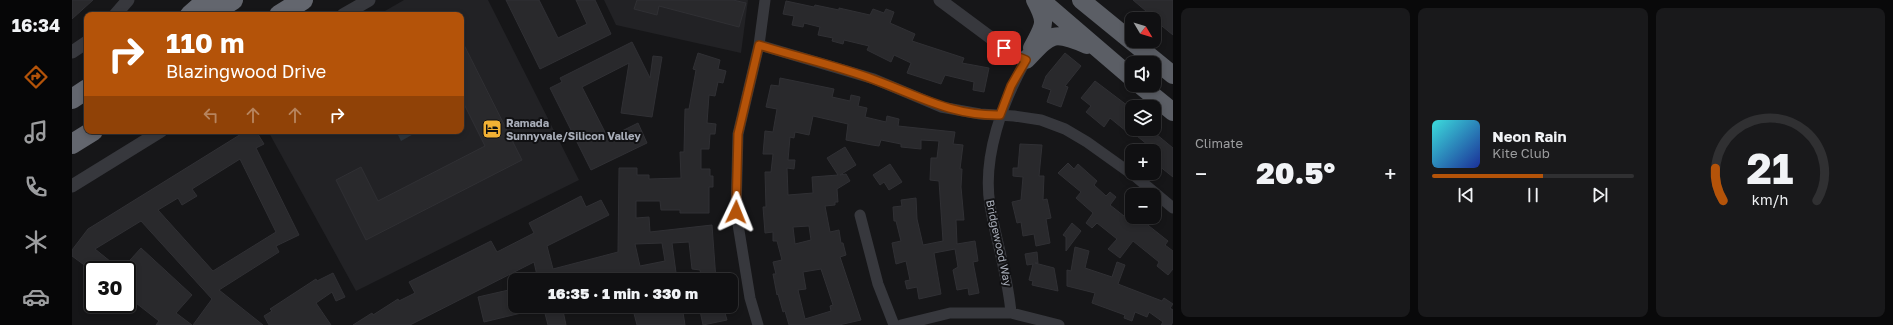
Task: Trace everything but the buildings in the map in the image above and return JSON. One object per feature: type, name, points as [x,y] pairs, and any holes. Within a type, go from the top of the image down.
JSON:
[{"type":"highway","points":[[193,12],[207,0]]},
{"type":"highway","points":[[214,12],[233,0]]},
{"type":"highway","points":[[284,12],[302,0]]},
{"type":"highway","points":[[1026,60],[1044,26],[1043,15],[1035,0]]},
{"type":"highway","points":[[1041,0],[1125,72]]},
{"type":"highway","points":[[1081,0],[1173,75]]},
{"type":"highway","points":[[1093,0],[1116,28]]},
{"type":"highway","points":[[1026,60],[1047,38],[1057,35],[1069,37],[1100,50]]},
{"type":"highway","points":[[72,99],[84,91]]},
{"type":"highway","points":[[1149,92],[1173,112]]},
{"type":"highway","points":[[72,144],[89,134]]},
{"type":"street","points":[[118,12],[128,0]]},
{"type":"street","points":[[348,12],[369,0]]},
{"type":"street","points":[[758,325],[750,298],[736,212],[738,134],[759,45],[765,0]]},
{"type":"street","points":[[940,0],[1014,55],[1026,60]]},
{"type":"street","points":[[72,52],[84,44]]},
{"type":"street","points":[[759,45],[874,79],[941,107],[980,114],[1041,120],[1065,129],[1088,142],[1136,177],[1173,208]]},
{"type":"street","name":"Bridgewood Way","points":[[1011,312],[1009,287],[990,204],[989,160],[1000,115],[1011,86],[1026,60]]},
{"type":"street","points":[[72,186],[156,134]]},
{"type":"street","points":[[860,215],[878,284],[894,325]]},
{"type":"street","points":[[901,325],[950,313],[1011,312],[1059,325]]},
{"type":"shaded area","points":[[404,0],[488,0],[579,180],[356,291],[270,134],[464,134],[464,12],[383,12]]},
{"type":"shaded area","points":[[604,0],[748,0],[741,53],[616,25]]},
{"type":"shaded area","points":[[398,134],[414,134],[401,141]]},
{"type":"place","name":"Ramada Sunnyvale/Silicon Valley","points":[[492,129]]},
{"type":"route","points":[[736,212],[738,134],[759,45],[874,79],[941,107],[986,115],[1000,115],[1011,86],[1026,60],[1014,55],[1004,48]]}]
